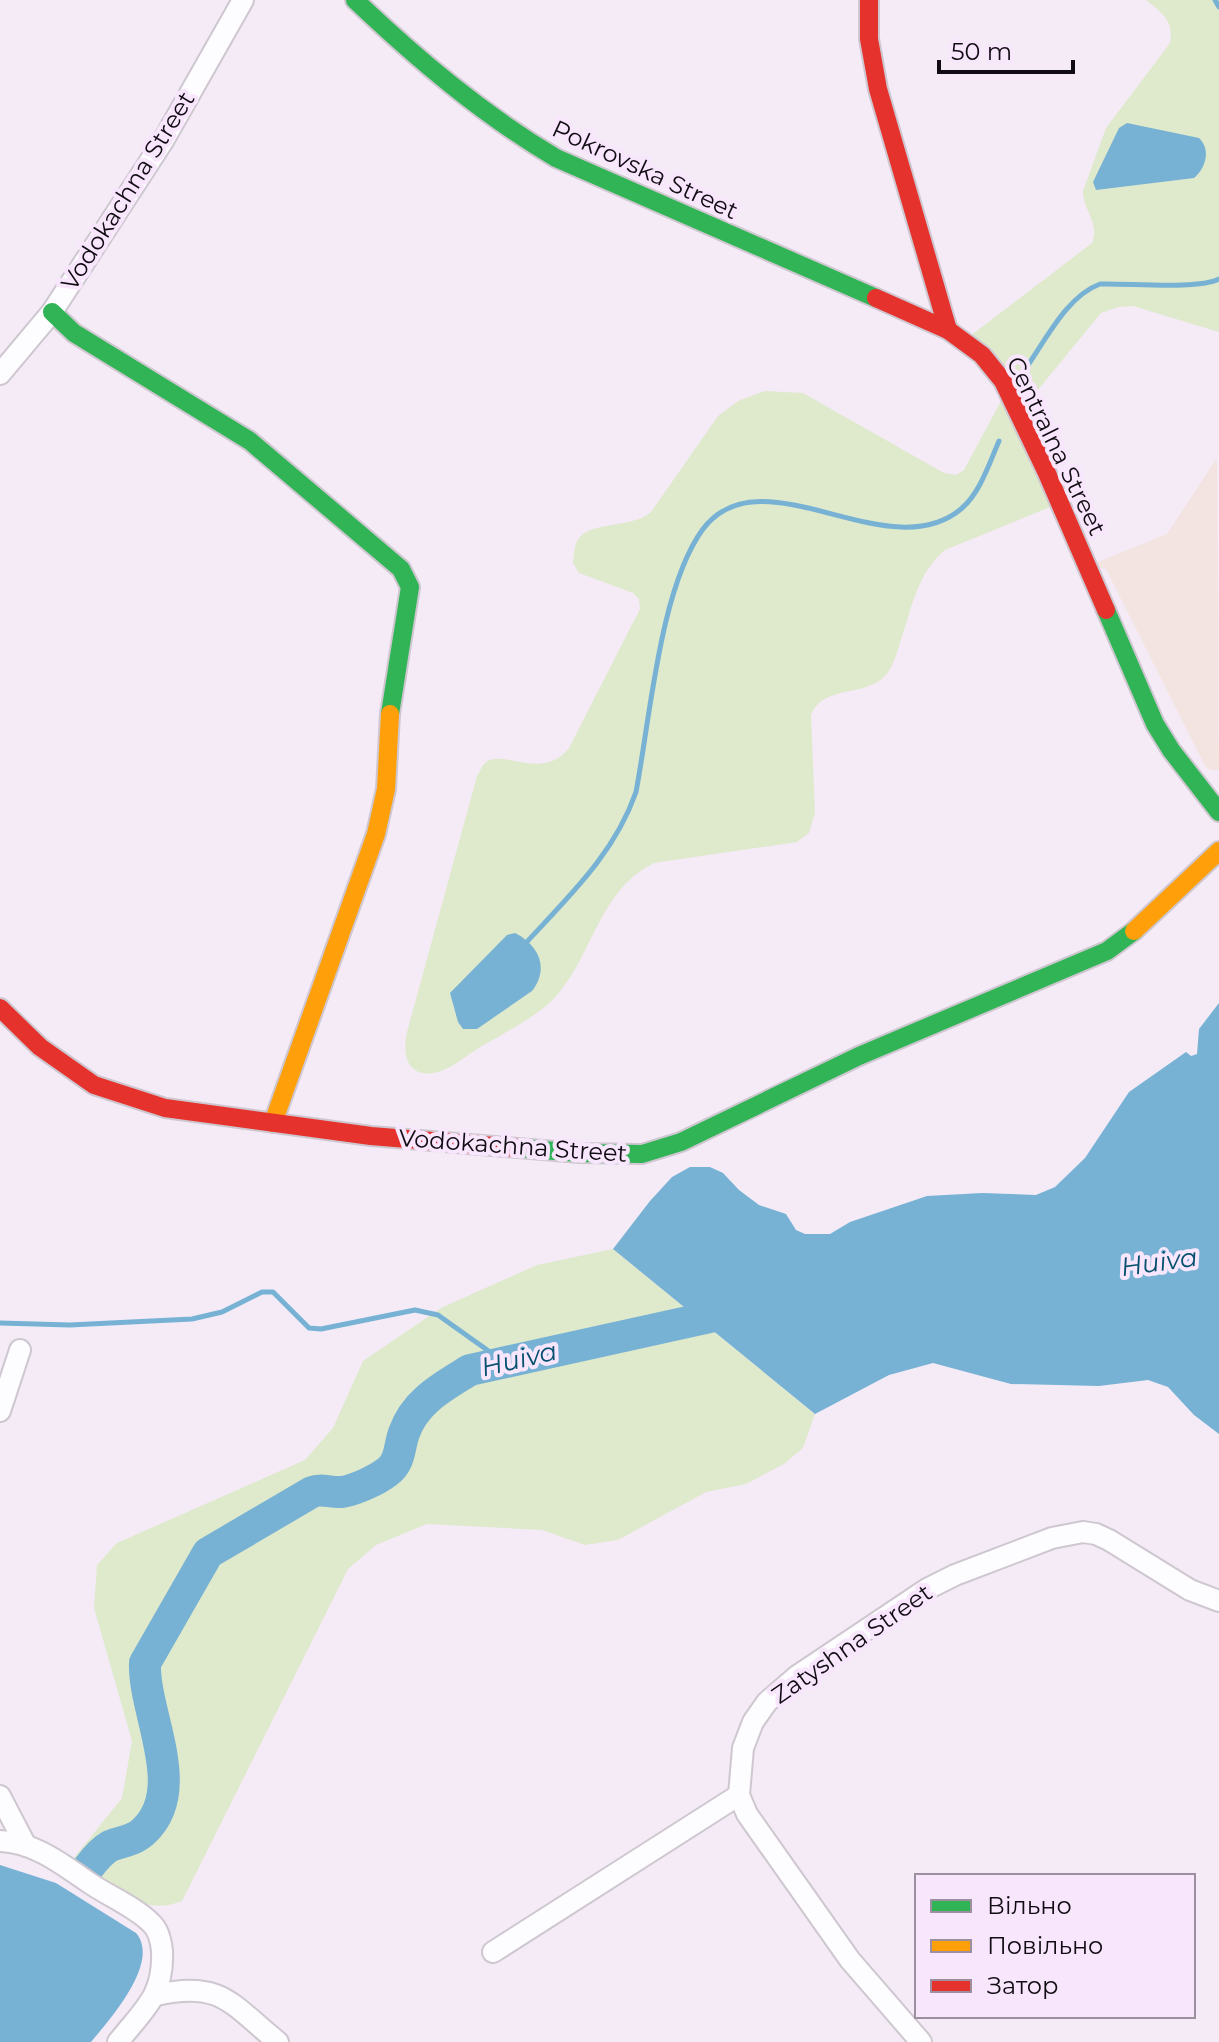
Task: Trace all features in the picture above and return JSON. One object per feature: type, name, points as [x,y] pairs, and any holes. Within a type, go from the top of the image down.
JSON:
[{"type":"street","name":"Vodokachna Street","points":[[0,374],[52,312],[163,141],[243,0]]},
{"type":"street","name":"Pokrovska Street","points":[[355,0],[445,81],[512,132],[556,158],[948,330]]},
{"type":"street","points":[[869,0],[869,39],[878,89],[948,330]]},
{"type":"street","points":[[52,312],[74,333],[250,441],[401,569],[410,587],[390,705],[386,789],[376,834],[273,1123]]},
{"type":"street","name":"Centralna Street","points":[[948,330],[988,360],[1003,381],[1046,471],[1155,724],[1219,812]]},
{"type":"street","name":"Vodokachna Street","points":[[0,1008],[40,1047],[94,1085],[165,1108],[371,1136],[580,1153],[642,1154],[681,1142],[859,1056],[1107,951],[1133,932],[1219,851]]},
{"type":"street","points":[[0,1411],[20,1350]]},
{"type":"street","name":"Zatyshna Street","points":[[739,1795],[743,1748],[753,1722],[767,1702],[797,1676],[927,1589],[955,1575],[1052,1538],[1083,1532],[1109,1540],[1190,1590],[1219,1601]]},
{"type":"street","points":[[493,1952],[739,1795],[747,1814],[850,1960],[921,2042]]},
{"type":"street","points":[[0,1796],[26,1846]]},
{"type":"street","points":[[0,1841],[26,1846],[50,1857],[139,1914],[158,1932],[162,1942],[162,1970],[156,1995],[118,2042]]},
{"type":"street","points":[[156,1995],[177,1990],[220,1995],[278,2042]]},
{"type":"shaded area","points":[[1217,458],[1219,770],[1211,770],[1205,766],[1106,569],[1088,566],[1167,534]]},
{"type":"green space","points":[[1146,0],[1219,0],[1219,332],[1133,306],[1101,313],[1019,413],[1060,503],[945,550],[921,581],[896,657],[884,677],[865,687],[834,695],[817,706],[811,715],[815,813],[809,833],[797,842],[654,863],[621,889],[609,905],[581,959],[550,1002],[451,1066],[429,1074],[416,1070],[406,1056],[407,1032],[477,776],[484,764],[491,760],[546,763],[569,748],[640,609],[639,599],[633,593],[579,573],[573,563],[575,546],[581,536],[598,528],[642,518],[651,512],[718,416],[738,401],[765,391],[803,393],[944,473],[956,475],[964,470],[1007,390],[965,340],[1092,243],[1093,223],[1083,191],[1106,128],[1170,43],[1168,23],[1162,13]]},
{"type":"green space","points":[[613,1249],[815,1414],[803,1448],[784,1464],[746,1484],[706,1492],[618,1540],[585,1545],[542,1530],[427,1524],[376,1545],[348,1569],[182,1901],[167,1905],[139,1902],[125,1897],[74,1864],[73,1859],[122,1798],[132,1741],[94,1608],[97,1565],[117,1543],[305,1460],[333,1428],[363,1361],[441,1308],[537,1265]]},
{"type":"water","points":[[1127,123],[1199,138],[1206,153],[1202,169],[1194,178],[1096,190],[1093,182],[1119,128]]},
{"type":"water","points":[[515,933],[536,951],[541,966],[537,983],[532,991],[477,1029],[463,1029],[450,993],[507,935]]},
{"type":"water","points":[[1219,1003],[1219,1434],[1194,1415],[1168,1387],[1148,1380],[1099,1386],[1011,1384],[933,1363],[889,1375],[815,1414],[613,1249],[672,1177],[690,1167],[710,1167],[723,1173],[759,1205],[786,1214],[796,1230],[805,1234],[830,1234],[850,1222],[927,1196],[982,1193],[1036,1195],[1055,1187],[1085,1158],[1129,1092],[1186,1052],[1191,1056],[1197,1054],[1199,1029]]},
{"type":"water","points":[[0,1865],[56,1883],[136,1933],[142,1945],[138,1974],[120,2005],[91,2042],[0,2042]]},
{"type":"waterway","points":[[1215,0],[1219,7]]},
{"type":"waterway","points":[[1019,378],[1075,300],[1100,284],[1180,285],[1219,279]]},
{"type":"waterway","points":[[524,945],[588,874],[627,815],[636,792],[659,655],[676,584],[688,554],[703,529],[728,508],[758,502],[791,504],[863,522],[898,527],[931,524],[961,509],[974,495],[999,441]]},
{"type":"waterway","points":[[0,1323],[70,1325],[192,1319],[222,1312],[262,1292],[273,1292],[309,1328],[321,1329],[415,1310],[438,1315],[504,1362]]},
{"type":"waterway","name":"Huiva","points":[[88,1868],[107,1848],[144,1831],[157,1814],[163,1794],[164,1773],[146,1683],[145,1663],[208,1553],[312,1492],[347,1491],[383,1475],[395,1464],[404,1433],[415,1412],[431,1396],[470,1370],[742,1310]]},
{"type":"traffic: fast","points":[[355,0],[451,85],[556,158],[876,298]]},
{"type":"traffic: fast","points":[[52,312],[74,333],[250,441],[401,569],[410,587],[390,714]]},
{"type":"traffic: fast","points":[[1106,610],[1155,724],[1219,812]]},
{"type":"traffic: fast","points":[[518,1148],[642,1154],[681,1142],[859,1056],[1107,951],[1134,931]]},
{"type":"traffic: slow","points":[[273,1123],[376,834],[386,789],[390,714]]},
{"type":"traffic: slow","points":[[1134,931],[1219,851]]},
{"type":"traffic: jam","points":[[869,0],[869,39],[878,89],[948,330]]},
{"type":"traffic: jam","points":[[876,298],[948,330],[982,355],[1003,381],[1106,610]]},
{"type":"traffic: jam","points":[[0,1008],[40,1047],[94,1085],[165,1108],[371,1136],[518,1148]]}]
